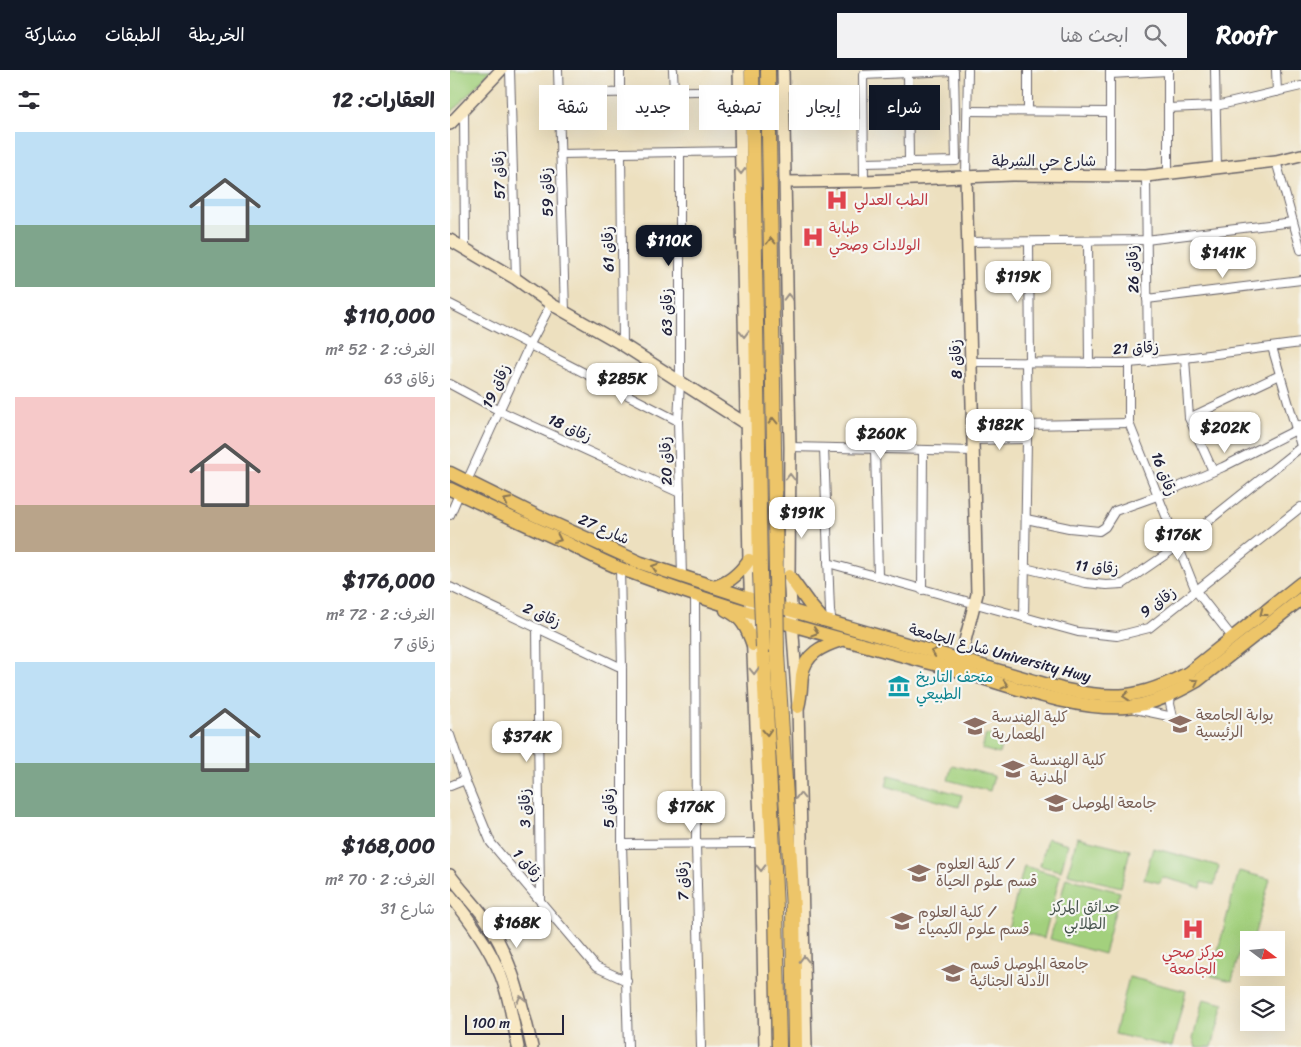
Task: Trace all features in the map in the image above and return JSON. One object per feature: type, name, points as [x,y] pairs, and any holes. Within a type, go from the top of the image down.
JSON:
[{"type":"highway","points":[[752,70],[760,573],[758,647],[776,909],[772,1022],[779,1047]]},
{"type":"highway","points":[[768,70],[783,576],[777,653],[792,908],[795,1042]]},
{"type":"highway","points":[[795,1042],[805,1008]]},
{"type":"main road","points":[[450,124],[501,70]]},
{"type":"main road","points":[[739,70],[740,85]]},
{"type":"main road","points":[[783,70],[790,447],[783,576],[792,611],[798,707],[806,1047]]},
{"type":"main road","points":[[741,130],[749,560],[752,613],[758,647],[760,844],[772,1022],[765,1047]]},
{"type":"main road","name":"شارع حي الشرطة","points":[[786,182],[864,181],[966,176],[1146,176],[1276,161],[1301,155]]},
{"type":"main road","name":"زقاق 8","points":[[960,660],[977,594],[966,176]]},
{"type":"main road","points":[[450,240],[516,279],[551,304],[623,346],[746,424]]},
{"type":"main road","name":"شارع 27","points":[[450,473],[590,541],[642,563],[751,599]]},
{"type":"main road","name":"شارع 27","points":[[455,492],[620,568],[752,613]]},
{"type":"main road","points":[[714,588],[729,581],[744,568],[749,560]]},
{"type":"main road","points":[[783,576],[827,621]]},
{"type":"main road","name":"شارع الجامعة University Hwy","points":[[751,599],[1062,689],[1111,697],[1128,696],[1153,690],[1188,673],[1301,583]]},
{"type":"main road","points":[[695,595],[702,601],[727,610],[736,616],[748,630],[758,647]]},
{"type":"main road","name":"شارع الجامعة University Hwy","points":[[752,613],[841,640],[943,666],[1062,700],[1104,707],[1128,707],[1154,702],[1197,681],[1301,599]]},
{"type":"main road","points":[[798,707],[801,698],[802,675],[808,658],[826,645],[841,640]]},
{"type":"main road","points":[[450,876],[482,914],[503,949],[515,978],[532,1047]]},
{"type":"main road","points":[[450,895],[479,934],[495,962],[509,1001],[518,1047]]},
{"type":"street","name":"زقاق 57","points":[[510,70],[516,279]]},
{"type":"street","name":"زقاق 59","points":[[558,70],[558,85]]},
{"type":"street","points":[[620,70],[620,85]]},
{"type":"street","points":[[673,70],[674,85]]},
{"type":"street","points":[[966,176],[968,70]]},
{"type":"street","points":[[1028,70],[1028,111]]},
{"type":"street","points":[[1110,176],[1110,72],[1168,70],[1168,174]]},
{"type":"street","points":[[1215,70],[1216,169]]},
{"type":"street","points":[[1276,70],[1277,92]]},
{"type":"street","points":[[864,163],[956,161],[954,71],[863,75],[864,181]]},
{"type":"street","points":[[908,73],[909,162]]},
{"type":"street","points":[[1168,108],[1216,106],[1301,86]]},
{"type":"street","points":[[464,110],[465,249]]},
{"type":"street","points":[[968,111],[1110,112]]},
{"type":"street","name":"زقاق 59","points":[[559,130],[565,312]]},
{"type":"street","points":[[560,154],[741,151]]},
{"type":"street","name":"زقاق 63","points":[[678,421],[680,382],[680,152]]},
{"type":"street","name":"زقاق 61","points":[[620,153],[623,346]]},
{"type":"street","points":[[1276,161],[1301,250]]},
{"type":"street","name":"زقاق 26","points":[[1146,176],[1148,362]]},
{"type":"street","points":[[967,242],[1146,240],[1293,222]]},
{"type":"street","points":[[1088,241],[1089,363]]},
{"type":"street","points":[[1024,617],[1028,242]]},
{"type":"street","points":[[1147,299],[1301,280]]},
{"type":"street","name":"زقاق 20","points":[[450,304],[678,421],[682,577]]},
{"type":"street","name":"زقاق 19","points":[[467,481],[529,346],[551,304]]},
{"type":"street","name":"زقاق 21","points":[[972,362],[1129,364],[1301,343]]},
{"type":"street","points":[[1272,346],[1299,428],[1301,446]]},
{"type":"street","points":[[1185,358],[1189,418],[1213,471]]},
{"type":"street","name":"زقاق 16","points":[[1129,364],[1130,423],[1196,591],[1232,637]]},
{"type":"street","points":[[1189,418],[1280,375]]},
{"type":"street","name":"زقاق 18","points":[[450,384],[500,411],[680,493]]},
{"type":"street","points":[[1027,425],[1130,423]]},
{"type":"street","points":[[1026,519],[1099,532],[1105,527],[1115,511],[1213,471],[1299,428]]},
{"type":"street","points":[[790,447],[923,450],[1027,439]]},
{"type":"street","name":"زقاق 11","points":[[1025,568],[1086,583],[1121,584],[1178,546],[1301,446]]},
{"type":"street","points":[[824,448],[828,562],[827,621]]},
{"type":"street","points":[[875,449],[878,576]]},
{"type":"street","points":[[922,590],[923,450]]},
{"type":"street","points":[[450,515],[455,492]]},
{"type":"street","name":"زقاق 9","points":[[974,604],[1094,635],[1121,636],[1149,628],[1301,507]]},
{"type":"street","points":[[828,562],[974,604]]},
{"type":"street","name":"زقاق 5","points":[[620,568],[622,844],[628,1047]]},
{"type":"street","name":"زقاق 2","points":[[450,587],[622,668]]},
{"type":"street","name":"زقاق 7","points":[[695,595],[696,844],[700,1047]]},
{"type":"street","name":"زقاق 3","points":[[538,628],[540,899]]},
{"type":"street","points":[[1128,707],[1173,717],[1170,704],[1171,694]]},
{"type":"street","name":"زقاق 1","points":[[450,735],[465,780],[491,843],[596,967],[627,981]]},
{"type":"street","points":[[450,786],[465,780]]},
{"type":"street","points":[[622,844],[760,844]]},
{"type":"green space","points":[[450,70],[491,70],[450,114]]},
{"type":"green space","points":[[986,734],[1003,739],[999,754],[982,749]]},
{"type":"green space","points":[[952,765],[994,776],[990,791],[948,780]]},
{"type":"green space","points":[[889,775],[962,795],[959,807],[886,786]]},
{"type":"green space","name":"حدائق المركز الطلابي","points":[[1077,837],[1130,850],[1121,887],[1068,874]]},
{"type":"green space","name":"حدائق المركز الطلابي","points":[[1047,838],[1068,844],[1061,871],[1040,866]]},
{"type":"green space","name":"حدائق المركز الطلابي","points":[[1153,848],[1219,866],[1214,885],[1202,882],[1201,888],[1162,877],[1160,883],[1144,879]]},
{"type":"green space","name":"حدائق المركز الطلابي","points":[[1024,866],[1060,876],[1044,938],[1008,929]]},
{"type":"green space","points":[[1239,871],[1270,879],[1256,931],[1240,931],[1240,950],[1232,981],[1211,976]]},
{"type":"green space","name":"حدائق المركز الطلابي","points":[[1066,878],[1120,892],[1104,954],[1050,939]]},
{"type":"green space","points":[[1129,977],[1186,991],[1172,1047],[1115,1034]]},
{"type":"green space","points":[[1203,999],[1224,1004],[1212,1047],[1196,1047],[1193,1038]]},
{"type":"place","name":"الطب العدلي","points":[[837,200]]},
{"type":"place","name":"طبابة الولادات وصحي","points":[[813,237]]},
{"type":"place","name":"متحف التاريخ الطبيعي","points":[[899,686]]},
{"type":"place","name":"بوابة الجامعة الرئيسية","points":[[1180,724]]},
{"type":"place","name":"كلية الهندسة المعمارية","points":[[975,726]]},
{"type":"place","name":"كلية الهندسة المدنية","points":[[1013,769]]},
{"type":"place","name":"جامعة الموصل","points":[[1056,803]]},
{"type":"place","name":"كلية العلوم / قسم علوم الحياة","points":[[919,873]]},
{"type":"place","name":"كلية العلوم / قسم علوم الكيمياء","points":[[902,921]]},
{"type":"place","name":"مركز صحي الجامعة","points":[[1193,929]]},
{"type":"place","name":"جامعة الموصل قسم الأدلة الجنائية","points":[[953,973]]}]
